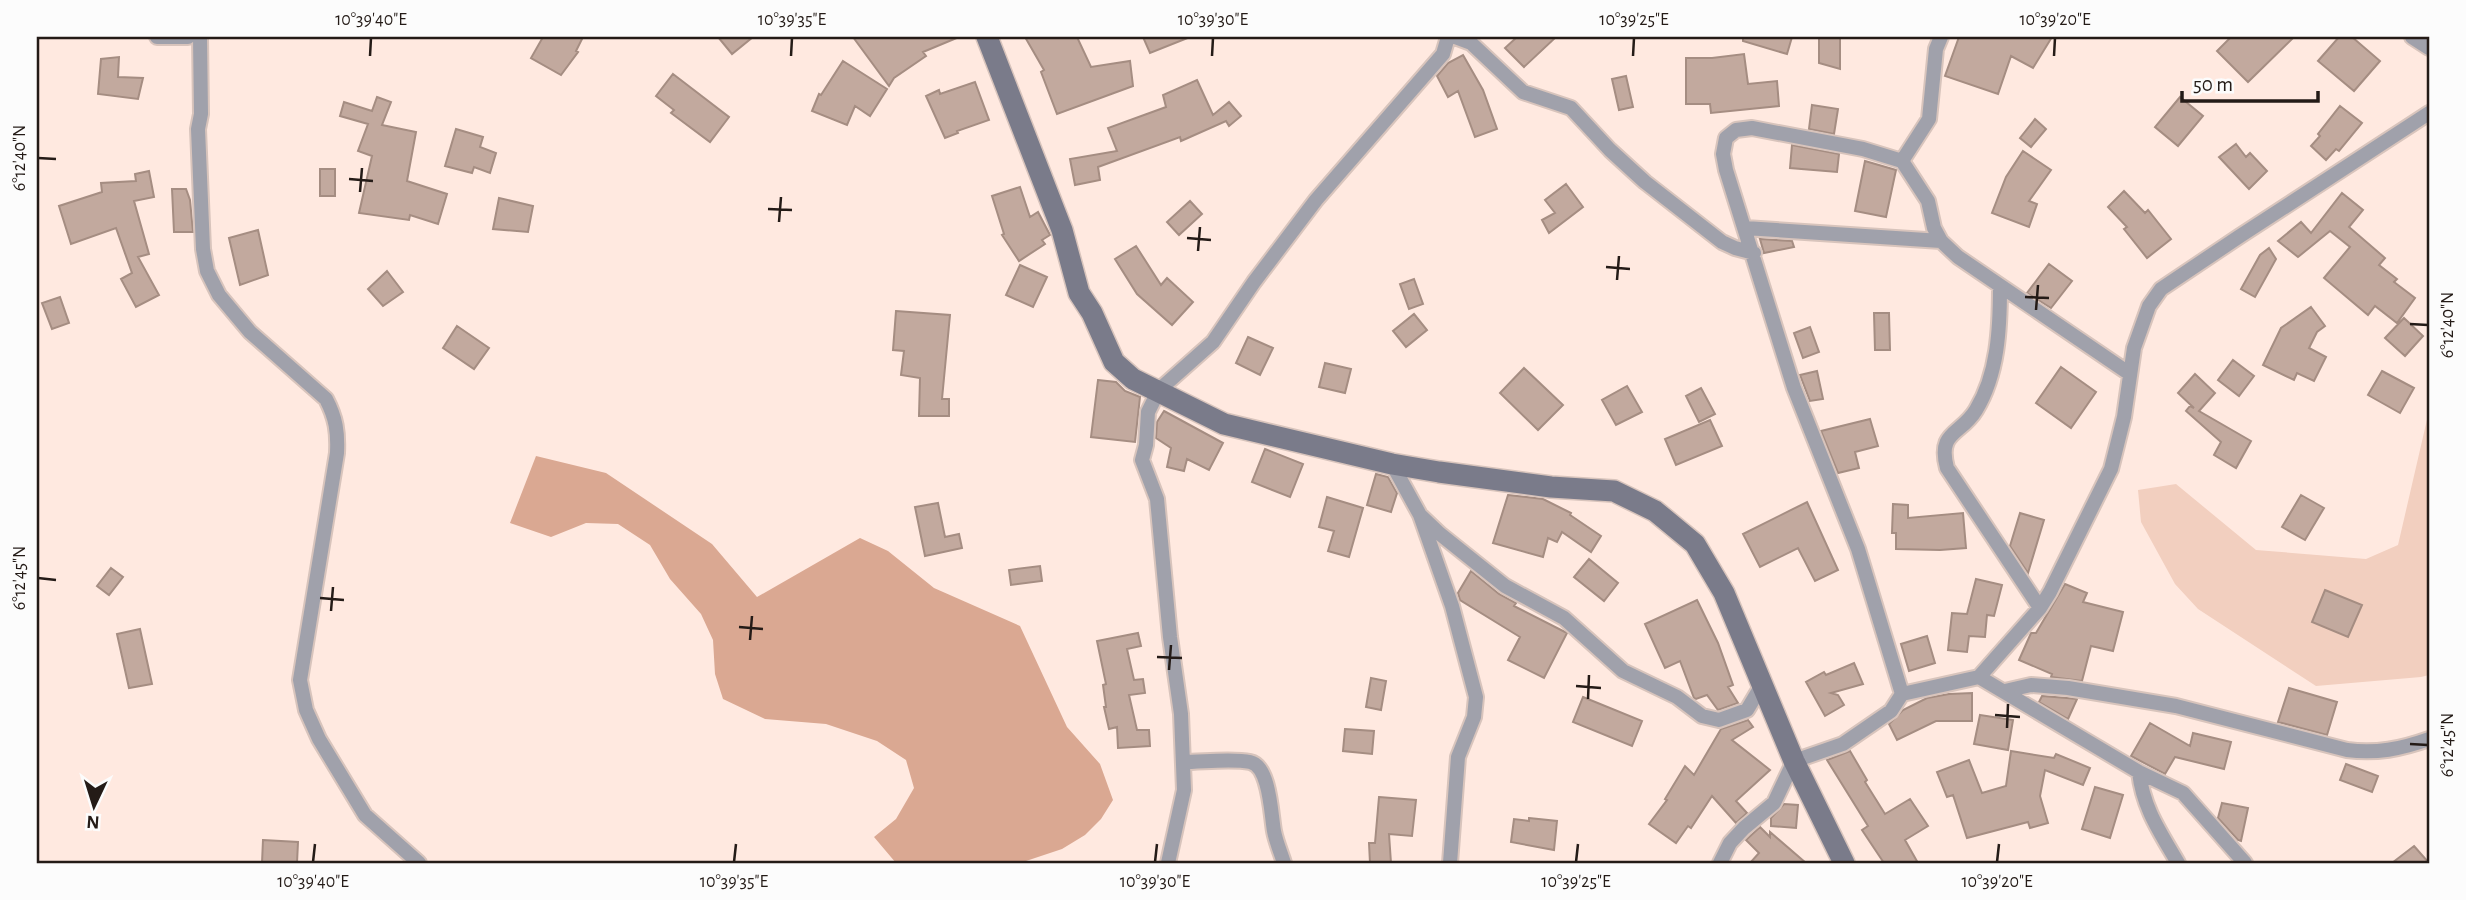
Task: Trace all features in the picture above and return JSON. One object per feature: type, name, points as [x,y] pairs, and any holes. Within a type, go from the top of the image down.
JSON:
[{"type":"main road","points":[[987,37],[1062,230],[1079,293],[1092,313],[1114,362],[1133,379],[1224,424],[1392,464],[1550,487],[1614,491],[1655,511],[1695,544],[1724,593],[1794,761],[1844,863]]},
{"type":"street","points":[[157,37],[188,37]]},
{"type":"street","points":[[200,37],[201,114],[198,129],[203,249],[207,271],[219,295],[250,332],[326,399],[334,413],[338,431],[337,453],[303,656],[301,696],[331,761],[365,815],[419,863]]},
{"type":"street","points":[[1168,863],[1184,790],[1181,714],[1170,637],[1157,499],[1142,460],[1146,445],[1147,411],[1159,390],[1213,342],[1316,200],[1443,54],[1448,37]]},
{"type":"street","points":[[1455,37],[1476,40],[1523,92],[1571,108],[1645,182],[1722,242],[1754,253]]},
{"type":"street","points":[[1902,161],[1929,119],[1936,49],[1941,37]]},
{"type":"street","points":[[2412,37],[2429,48]]},
{"type":"street","points":[[1720,863],[1730,843],[1774,803],[1794,761],[1843,744],[1891,711],[1902,694],[1979,677],[2040,608],[2111,470],[2124,417],[2134,348],[2149,306],[2161,289],[2429,113]]},
{"type":"street","points":[[1902,694],[1858,549],[1794,388],[1723,154],[1726,138],[1735,130],[1752,128],[1863,149],[1902,161],[1928,201],[1934,228],[1941,241],[1958,257],[2130,374]]},
{"type":"street","points":[[1745,228],[1941,241]]},
{"type":"street","points":[[2000,287],[1998,347],[1989,377],[1973,416],[1947,438],[1943,453],[1947,468],[2040,608]]},
{"type":"street","points":[[1392,464],[1420,515],[1452,606],[1476,696],[1474,717],[1458,757],[1450,863]]},
{"type":"street","points":[[1420,515],[1505,586],[1564,618],[1623,671],[1677,697],[1702,716],[1718,720],[1747,710],[1762,685]]},
{"type":"street","points":[[1979,677],[2139,772],[2183,793],[2245,863]]},
{"type":"street","points":[[2005,691],[2031,685],[2068,688],[2176,706],[2366,753],[2402,749],[2429,739]]},
{"type":"street","points":[[1183,762],[1245,761],[1257,766],[1269,793],[1275,835],[1284,863]]},
{"type":"street","points":[[2139,772],[2146,807],[2178,863]]},
{"type":"shaded area","points":[[2429,411],[2429,675],[2316,686],[2198,609],[2175,584],[2141,522],[2138,490],[2176,484],[2256,550],[2366,559],[2398,545]]},
{"type":"shaded area","points":[[536,456],[606,473],[712,544],[757,597],[860,538],[888,551],[934,588],[1020,626],[1067,727],[1100,764],[1113,800],[1101,819],[1085,835],[1062,849],[1020,863],[896,863],[874,837],[896,819],[914,788],[906,760],[877,741],[826,724],[765,719],[723,699],[715,674],[713,640],[701,614],[670,579],[650,545],[618,524],[586,523],[551,537],[510,523]]},
{"type":"building","points":[[543,37],[583,37],[576,51],[578,52],[561,75],[531,58]]},
{"type":"building","points":[[718,37],[753,37],[732,54]]},
{"type":"building","points":[[853,37],[959,37],[923,52],[926,56],[894,78],[889,86]]},
{"type":"building","points":[[1025,37],[1077,37],[1091,67],[1130,61],[1133,86],[1057,114],[1041,72],[1044,70]]},
{"type":"building","points":[[1143,37],[1190,37],[1150,53]]},
{"type":"building","points":[[1517,37],[1556,37],[1524,67],[1505,48]]},
{"type":"building","points":[[1743,37],[1792,37],[1787,54],[1743,41]]},
{"type":"building","points":[[1959,37],[2052,37],[2033,68],[2011,56],[1998,94],[1945,76]]},
{"type":"building","points":[[2231,37],[2294,37],[2248,82],[2217,51]]},
{"type":"building","points":[[2339,37],[2352,37],[2380,61],[2354,91],[2318,61]]},
{"type":"building","points":[[1819,38],[1840,38],[1840,69],[1819,63]]},
{"type":"building","points":[[1744,54],[1748,84],[1777,81],[1779,106],[1711,113],[1710,104],[1686,104],[1686,58]]},
{"type":"building","points":[[1463,55],[1483,90],[1497,129],[1475,137],[1458,91],[1448,97],[1437,76],[1448,63]]},
{"type":"building","points":[[119,57],[118,77],[143,78],[138,99],[98,94],[101,59]]},
{"type":"building","points":[[843,61],[887,89],[870,116],[855,106],[847,125],[812,111],[819,94],[821,95]]},
{"type":"building","points":[[673,74],[729,117],[710,142],[671,113],[674,110],[656,96]]},
{"type":"building","points":[[1626,76],[1633,107],[1619,110],[1612,79]]},
{"type":"building","points":[[1197,80],[1213,115],[1229,102],[1241,116],[1229,126],[1226,121],[1181,141],[1180,137],[1098,167],[1100,180],[1075,185],[1070,159],[1117,151],[1108,128],[1166,107],[1163,95]]},
{"type":"building","points":[[975,82],[989,120],[945,138],[926,96],[939,90],[940,94]]},
{"type":"building","points":[[377,97],[391,102],[382,125],[416,132],[407,181],[447,194],[438,224],[410,215],[409,220],[359,213],[372,156],[358,151],[368,124],[340,116],[344,102],[372,111]]},
{"type":"building","points":[[2180,97],[2203,116],[2178,146],[2155,127]]},
{"type":"building","points":[[1812,105],[1838,109],[1834,134],[1809,129]]},
{"type":"building","points":[[2340,106],[2362,123],[2339,151],[2336,149],[2326,160],[2311,146]]},
{"type":"building","points":[[2035,119],[2046,129],[2031,147],[2020,138]]},
{"type":"building","points":[[456,129],[483,137],[480,147],[496,153],[490,173],[474,167],[472,173],[445,166]]},
{"type":"building","points":[[2236,144],[2246,157],[2250,153],[2267,171],[2249,189],[2219,157]]},
{"type":"building","points":[[1792,145],[1839,154],[1837,172],[1790,168]]},
{"type":"building","points":[[2023,151],[2051,170],[2029,201],[2037,204],[2029,227],[1992,213],[2006,177]]},
{"type":"building","points":[[1865,161],[1896,170],[1886,217],[1855,211]]},
{"type":"building","points":[[320,169],[335,169],[335,196],[320,196]]},
{"type":"building","points":[[149,171],[154,197],[134,201],[149,254],[138,257],[159,295],[136,307],[121,279],[132,273],[116,228],[71,244],[59,206],[102,192],[101,183],[136,181],[135,174]]},
{"type":"building","points":[[1566,184],[1583,207],[1549,233],[1542,220],[1555,213],[1545,200]]},
{"type":"building","points":[[1020,187],[1030,217],[1038,212],[1050,235],[1042,240],[1045,244],[1019,261],[1002,235],[1004,234],[992,196]]},
{"type":"building","points":[[172,189],[186,189],[190,200],[193,232],[174,232]]},
{"type":"building","points":[[2124,191],[2145,213],[2148,210],[2171,239],[2147,258],[2124,229],[2127,227],[2108,207]]},
{"type":"building","points":[[2342,193],[2363,210],[2349,227],[2385,258],[2379,265],[2397,279],[2394,282],[2415,298],[2397,323],[2375,306],[2368,315],[2324,278],[2350,247],[2330,231],[2298,257],[2278,241],[2301,222],[2311,233]]},
{"type":"building","points":[[499,198],[533,206],[528,232],[493,229]]},
{"type":"building","points":[[1190,201],[1202,214],[1179,235],[1167,222]]},
{"type":"building","points":[[258,230],[268,275],[240,285],[229,238]]},
{"type":"building","points":[[1760,239],[1792,241],[1794,247],[1764,253]]},
{"type":"building","points":[[1136,246],[1161,285],[1167,278],[1193,302],[1172,325],[1137,294],[1115,259]]},
{"type":"building","points":[[2269,248],[2276,259],[2255,297],[2241,289],[2260,255]]},
{"type":"building","points":[[2049,264],[2072,281],[2051,308],[2027,293]]},
{"type":"building","points":[[1020,265],[1047,277],[1033,307],[1006,295]]},
{"type":"building","points":[[387,271],[403,292],[383,306],[368,289]]},
{"type":"building","points":[[1414,279],[1423,304],[1409,309],[1400,284]]},
{"type":"building","points":[[60,297],[69,323],[52,329],[42,303]]},
{"type":"building","points":[[2311,307],[2325,326],[2317,332],[2309,348],[2326,357],[2314,381],[2297,373],[2294,380],[2263,365],[2281,328]]},
{"type":"building","points":[[896,311],[950,315],[942,399],[949,399],[949,416],[919,416],[920,378],[901,375],[904,351],[893,350]]},
{"type":"building","points":[[1874,313],[1889,313],[1890,350],[1875,350]]},
{"type":"building","points":[[1414,314],[1427,330],[1406,347],[1393,331]]},
{"type":"building","points":[[2404,318],[2423,336],[2405,356],[2385,338]]},
{"type":"building","points":[[457,326],[489,348],[474,369],[443,348]]},
{"type":"building","points":[[1810,327],[1819,352],[1803,358],[1794,333]]},
{"type":"building","points":[[1248,337],[1273,348],[1260,375],[1236,363]]},
{"type":"building","points":[[2233,360],[2254,376],[2239,396],[2218,380]]},
{"type":"building","points":[[1325,363],[1351,369],[1345,393],[1319,387]]},
{"type":"building","points":[[2061,367],[2096,392],[2071,428],[2036,403]]},
{"type":"building","points":[[1524,368],[1563,405],[1538,430],[1500,393]]},
{"type":"building","points":[[1817,371],[1823,399],[1810,401],[1800,375]]},
{"type":"building","points":[[2382,371],[2414,388],[2400,413],[2368,395]]},
{"type":"building","points":[[2195,374],[2215,393],[2199,411],[2251,441],[2236,468],[2214,455],[2221,442],[2186,411],[2190,406],[2194,408],[2178,393]]},
{"type":"building","points":[[1098,380],[1116,382],[1125,391],[1140,397],[1135,442],[1091,437]]},
{"type":"building","points":[[1627,386],[1642,412],[1616,425],[1602,400]]},
{"type":"building","points":[[1701,388],[1715,414],[1699,422],[1686,396]]},
{"type":"building","points":[[1164,411],[1223,443],[1209,470],[1187,459],[1184,471],[1167,467],[1171,448],[1156,438],[1157,422]]},
{"type":"building","points":[[1870,419],[1878,446],[1855,452],[1859,468],[1838,473],[1821,431]]},
{"type":"building","points":[[1710,420],[1722,446],[1676,465],[1665,439]]},
{"type":"building","points":[[1265,449],[1303,464],[1290,497],[1252,482]]},
{"type":"building","points":[[1376,474],[1388,477],[1397,493],[1391,512],[1367,505]]},
{"type":"building","points":[[1508,495],[1543,499],[1571,513],[1570,515],[1601,536],[1591,552],[1562,532],[1557,542],[1548,538],[1543,557],[1493,543]]},
{"type":"building","points":[[2301,495],[2324,508],[2305,540],[2282,527]]},
{"type":"building","points":[[1327,497],[1363,508],[1349,557],[1328,551],[1334,531],[1319,527]]},
{"type":"building","points":[[1807,502],[1838,570],[1815,581],[1798,548],[1760,567],[1743,534]]},
{"type":"building","points":[[938,503],[945,537],[959,534],[962,548],[925,556],[915,507]]},
{"type":"building","points":[[1893,504],[1908,505],[1908,518],[1963,513],[1966,548],[1896,549],[1896,533],[1892,533]]},
{"type":"building","points":[[2020,513],[2044,520],[2028,573],[2010,546]]},
{"type":"building","points":[[1589,559],[1618,583],[1604,601],[1574,577]]},
{"type":"building","points":[[1040,566],[1042,581],[1011,585],[1009,570]]},
{"type":"building","points":[[111,568],[123,577],[109,595],[97,586]]},
{"type":"building","points":[[1471,571],[1499,594],[1516,603],[1514,606],[1567,633],[1544,678],[1508,660],[1520,637],[1460,600],[1458,593]]},
{"type":"building","points":[[1976,579],[2002,585],[1994,616],[1987,615],[1985,637],[1969,636],[1967,652],[1948,650],[1952,613],[1967,614]]},
{"type":"building","points":[[2065,584],[2087,593],[2083,602],[2123,612],[2113,651],[2091,646],[2082,681],[2051,677],[2052,674],[2019,660],[2031,633],[2036,633]]},
{"type":"building","points":[[2325,590],[2362,605],[2348,637],[2312,622]]},
{"type":"building","points":[[1697,600],[1718,643],[1733,685],[1728,687],[1738,703],[1718,710],[1707,695],[1694,698],[1680,661],[1665,668],[1645,624]]},
{"type":"building","points":[[140,629],[152,684],[129,688],[117,634]]},
{"type":"building","points":[[1138,633],[1141,646],[1127,649],[1134,680],[1143,679],[1145,693],[1129,695],[1137,730],[1149,730],[1150,746],[1118,748],[1117,727],[1109,729],[1104,707],[1103,685],[1106,684],[1097,641]]},
{"type":"building","points":[[1927,636],[1935,663],[1909,671],[1901,644]]},
{"type":"building","points":[[1854,663],[1863,684],[1831,693],[1838,695],[1844,705],[1825,716],[1806,682],[1824,672],[1826,675]]},
{"type":"building","points":[[1371,678],[1386,681],[1381,710],[1366,707]]},
{"type":"building","points":[[2289,688],[2337,702],[2327,735],[2278,722]]},
{"type":"building","points":[[1972,693],[1972,721],[1936,721],[1897,740],[1889,724],[1903,710],[1927,698]]},
{"type":"building","points":[[2042,696],[2077,699],[2068,719],[2039,702]]},
{"type":"building","points":[[1583,697],[1642,721],[1632,746],[1573,722]]},
{"type":"building","points":[[1980,715],[2013,720],[2008,750],[1974,744]]},
{"type":"building","points":[[1748,720],[1753,727],[1732,740],[1770,770],[1736,801],[1747,813],[1736,823],[1712,796],[1691,828],[1688,826],[1676,843],[1649,824],[1667,800],[1665,799],[1685,766],[1694,775],[1721,729]]},
{"type":"building","points":[[2150,723],[2190,746],[2193,733],[2231,742],[2224,769],[2175,757],[2165,774],[2131,756]]},
{"type":"building","points":[[1345,729],[1374,731],[1372,754],[1343,751]]},
{"type":"building","points":[[1850,751],[1885,814],[1910,799],[1928,826],[1905,840],[1918,863],[1884,863],[1862,830],[1868,826],[1827,760]]},
{"type":"building","points":[[2011,751],[2054,758],[2056,754],[2090,768],[2083,785],[2045,770],[2040,796],[2048,823],[2030,828],[2028,822],[1967,838],[1953,795],[1947,797],[1937,772],[1969,760],[1982,793],[2006,786]]},
{"type":"building","points":[[2346,764],[2378,776],[2372,792],[2340,780]]},
{"type":"building","points":[[2095,787],[2123,795],[2110,838],[2082,829]]},
{"type":"building","points":[[1379,797],[1416,800],[1412,836],[1389,834],[1391,863],[1370,863],[1369,843],[1375,843]]},
{"type":"building","points":[[2222,803],[2248,808],[2241,841],[2218,818]]},
{"type":"building","points":[[1784,804],[1798,805],[1796,828],[1771,826],[1771,818]]},
{"type":"building","points":[[1529,818],[1557,821],[1554,850],[1511,842],[1514,819],[1529,821]]},
{"type":"building","points":[[1760,827],[1770,837],[1770,832],[1806,863],[1750,863],[1759,853],[1746,840]]},
{"type":"building","points":[[263,840],[298,842],[297,863],[262,863]]},
{"type":"building","points":[[2414,846],[2429,863],[2392,863]]}]
